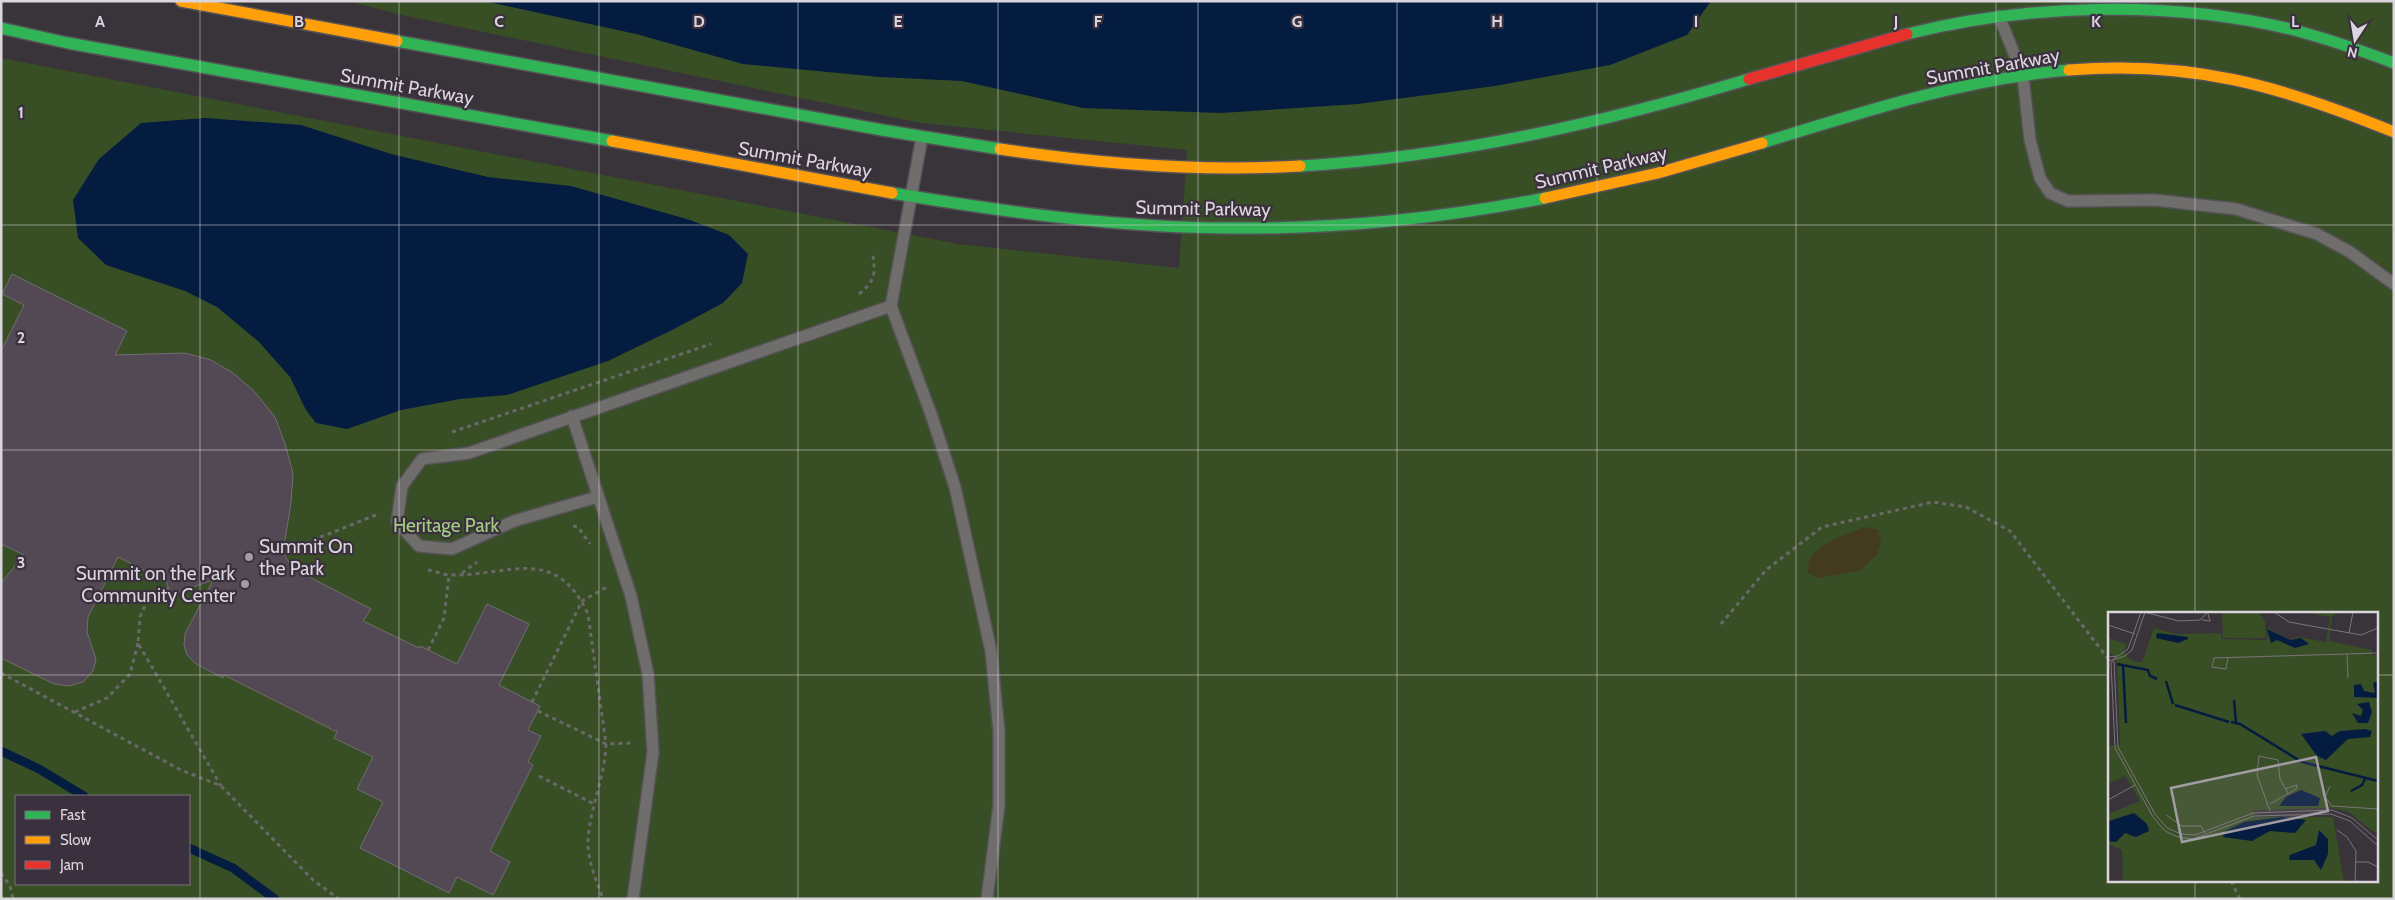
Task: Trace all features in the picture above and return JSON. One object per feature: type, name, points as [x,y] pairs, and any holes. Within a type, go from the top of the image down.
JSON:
[{"type":"street","points":[[181,1],[922,137],[1070,157],[1173,166],[1286,167],[1405,158],[1476,147],[1568,129],[1638,112],[1915,33],[1999,16],[2115,6],[2216,12],[2290,27],[2365,51],[2394,63]]},
{"type":"street","name":"Summit Parkway","points":[[1,28],[911,197],[1065,218],[1177,227],[1294,227],[1417,217],[1515,204],[1660,172],[1897,102],[2022,76],[2092,67],[2134,66],[2176,69],[2251,81],[2324,103],[2394,132]]},
{"type":"lane","points":[[1999,16],[2022,76],[2030,140],[2040,178],[2050,193],[2068,201],[2154,200],[2236,209],[2317,234],[2350,252],[2394,284]]},
{"type":"lane","points":[[922,137],[891,306],[931,414],[955,487],[991,651],[999,731],[999,805],[987,899]]},
{"type":"lane","points":[[597,496],[514,521],[452,549],[419,546],[398,522],[402,486],[422,460],[469,453],[891,306]]},
{"type":"lane","points":[[572,416],[631,596],[648,674],[653,752],[633,899]]},
{"type":"path","points":[[1721,624],[1766,570],[1822,527],[1933,502],[1966,507],[2010,531],[2108,659]]},
{"type":"path","points":[[283,552],[376,515]]},
{"type":"path","points":[[569,526],[578,527],[591,545]]},
{"type":"path","points":[[461,574],[483,558]]},
{"type":"path","points":[[428,650],[444,618],[449,575]]},
{"type":"path","points":[[532,702],[582,601],[605,588],[602,579]]},
{"type":"path","points":[[76,712],[107,698],[130,674],[138,643],[140,616],[149,597],[169,588]]},
{"type":"path","points":[[138,643],[221,786],[313,880],[339,899]]},
{"type":"path","points":[[1,673],[180,770],[221,786]]},
{"type":"path","points":[[538,711],[606,744],[652,742]]},
{"type":"path","points":[[539,776],[594,804]]},
{"type":"path","points":[[1,873],[10,886],[12,899]]},
{"type":"path","points":[[2232,882],[2240,899]]},
{"type":"green space","name":"Heritage Park","points":[[347,1],[2394,1],[2394,899],[1,899],[1,58],[958,244],[1179,268],[1187,150],[921,123],[402,15]]},
{"type":"sand","points":[[1866,527],[1878,530],[1881,543],[1877,555],[1859,571],[1818,578],[1808,573],[1809,561],[1818,550],[1843,535]]},
{"type":"water","points":[[484,1],[1711,1],[1687,35],[1610,65],[1495,86],[1358,104],[1221,113],[1083,108],[962,81],[880,77],[743,64],[636,34]]},
{"type":"water","points":[[205,118],[301,125],[391,154],[488,177],[571,186],[690,220],[729,235],[748,254],[742,283],[723,303],[608,361],[507,395],[460,399],[401,410],[347,429],[316,423],[306,410],[290,377],[259,342],[217,307],[185,291],[106,265],[78,238],[73,200],[99,159],[141,123]]},
{"type":"building","name":"Summit on the Park Community Center","points":[[12,274],[127,331],[115,355],[185,353],[211,360],[233,373],[254,391],[275,417],[293,473],[291,503],[283,552],[292,568],[371,609],[363,621],[457,664],[487,604],[529,624],[499,685],[540,706],[528,730],[541,736],[528,762],[533,765],[490,851],[510,862],[493,895],[457,877],[449,893],[360,848],[383,802],[357,789],[373,757],[334,738],[337,732],[224,675],[223,678],[196,664],[187,655],[184,645],[185,634],[213,580],[171,595],[166,581],[118,557],[88,617],[87,632],[96,659],[93,671],[83,682],[69,686],[54,684],[1,658],[1,583],[24,555],[1,544],[1,351],[24,305],[2,294]]},
{"type":"waterway","points":[[1,751],[39,769],[82,795]]},
{"type":"waterway","points":[[190,848],[233,868],[275,899]]},
{"type":"traffic: fast","points":[[1907,34],[2000,16],[2098,9],[2147,10],[2196,13],[2290,29],[2342,44],[2394,63]]},
{"type":"traffic: fast","points":[[1,28],[68,43],[612,141]]},
{"type":"traffic: fast","points":[[397,41],[882,130],[1000,149]]},
{"type":"traffic: fast","points":[[1762,143],[1914,98],[1991,81],[2069,70]]},
{"type":"traffic: fast","points":[[1300,166],[1414,155],[1527,136],[1638,110],[1749,79]]},
{"type":"traffic: fast","points":[[892,193],[1062,218],[1148,225],[1234,228],[1312,227],[1390,221],[1429,217],[1545,198]]},
{"type":"traffic: slow","points":[[181,1],[397,41]]},
{"type":"traffic: slow","points":[[2069,70],[2156,69],[2196,73],[2235,80],[2313,101],[2394,132]]},
{"type":"traffic: slow","points":[[612,141],[892,193]]},
{"type":"traffic: slow","points":[[1545,198],[1658,173],[1762,143]]},
{"type":"traffic: slow","points":[[1000,149],[1112,163],[1225,168],[1300,166]]},
{"type":"traffic: jam","points":[[1749,79],[1907,34]]},
{"type":"place","name":"Summit On the Park","points":[[249,557]]},
{"type":"place","name":"Summit on the Park Community Center","points":[[245,584]]}]
